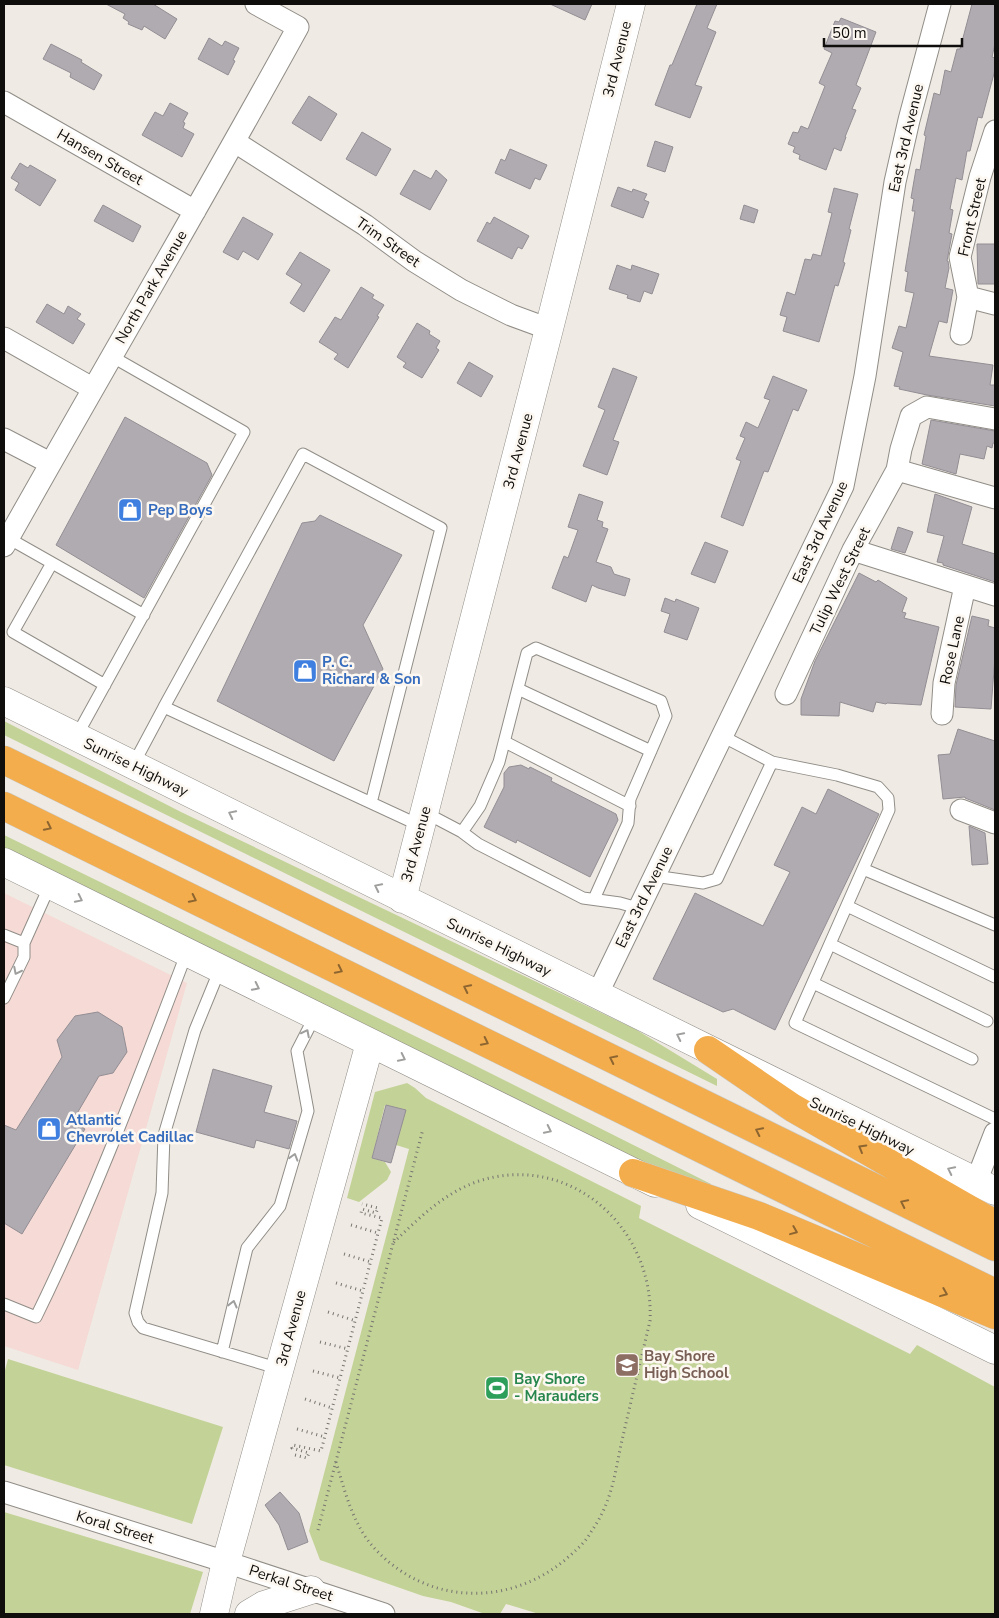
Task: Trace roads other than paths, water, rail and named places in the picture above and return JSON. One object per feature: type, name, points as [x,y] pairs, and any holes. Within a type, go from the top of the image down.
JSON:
[{"type":"highway","points":[[4,760],[995,1248]]},
{"type":"highway","points":[[4,806],[995,1293]]},
{"type":"highway","points":[[708,1050],[793,1108],[995,1224]]},
{"type":"highway","points":[[633,1172],[759,1216],[995,1315]]},
{"type":"main road","name":"3rd Avenue","points":[[402,898],[631,4]]},
{"type":"main road","name":"Sunrise Highway","points":[[4,701],[986,1187]]},
{"type":"main road","points":[[4,862],[995,1350]]},
{"type":"main road","name":"3rd Avenue","points":[[214,1614],[226,1562],[370,1043]]},
{"type":"main road","points":[[249,1614],[264,1605],[311,1590]]},
{"type":"street","name":"North Park Avenue","points":[[6,542],[92,388],[235,142],[298,27],[256,4]]},
{"type":"street","name":"East 3rd Avenue","points":[[596,995],[843,486],[865,376],[894,182],[940,4]]},
{"type":"street","name":"Hansen Street","points":[[4,102],[195,211]]},
{"type":"street","name":"Front Street","points":[[961,334],[968,297],[960,256],[988,179],[995,131]]},
{"type":"street","name":"Trim Street","points":[[235,142],[365,225],[414,261],[461,290],[512,315],[549,329]]},
{"type":"street","points":[[968,297],[995,304]]},
{"type":"street","points":[[4,338],[92,388]]},
{"type":"street","name":"Tulip West Street","points":[[786,694],[853,550],[897,470],[911,416],[927,407],[995,419]]},
{"type":"street","points":[[4,439],[50,463]]},
{"type":"street","points":[[897,470],[995,498]]},
{"type":"street","points":[[853,550],[995,595]]},
{"type":"street","name":"Rose Lane","points":[[942,714],[944,683],[965,586]]},
{"type":"street","points":[[961,810],[995,823]]},
{"type":"street","points":[[986,1187],[995,1133]]},
{"type":"street","name":"Koral Street","points":[[4,1492],[226,1562]]},
{"type":"street","name":"Perkal Street","points":[[226,1562],[384,1614]]},
{"type":"lane","points":[[76,737],[244,432],[111,356]]},
{"type":"lane","points":[[133,765],[303,454],[441,528],[371,803]]},
{"type":"lane","points":[[6,542],[52,562],[144,615]]},
{"type":"lane","points":[[52,562],[13,632],[105,685]]},
{"type":"lane","points":[[462,832],[480,806],[499,762],[527,653],[536,648],[661,701],[666,716],[630,799],[628,823],[594,899]]},
{"type":"lane","points":[[518,690],[651,751]]},
{"type":"lane","points":[[164,707],[371,803],[462,832],[478,844],[584,898],[620,902],[638,908]]},
{"type":"lane","points":[[722,736],[772,762],[837,775],[878,787],[888,798],[890,810],[795,1023],[995,1119]]},
{"type":"lane","points":[[505,742],[630,806]]},
{"type":"lane","points":[[654,876],[703,882],[716,879],[772,762]]},
{"type":"lane","points":[[863,870],[995,925]]},
{"type":"lane","points":[[4,998],[24,957],[24,943],[50,885]]},
{"type":"lane","points":[[847,906],[995,977]]},
{"type":"lane","points":[[4,935],[24,943]]},
{"type":"lane","points":[[830,944],[987,1021]]},
{"type":"lane","points":[[4,1304],[36,1317],[62,1264],[125,1114],[187,952]]},
{"type":"lane","points":[[220,969],[194,1030],[164,1135],[162,1192],[135,1313],[138,1322],[143,1328],[280,1369]]},
{"type":"lane","points":[[813,983],[972,1059]]},
{"type":"lane","points":[[222,1352],[247,1248],[280,1206],[308,1111],[297,1051],[315,1016]]},
{"type":"place","name":"Pep Boys","points":[[130,510]]},
{"type":"place","name":"P. C. Richard & Son","points":[[305,671]]},
{"type":"place","name":"Atlantic Chevrolet Cadillac","points":[[49,1129]]},
{"type":"place","name":"Bay Shore High School","points":[[627,1365]]},
{"type":"place","name":"Bay Shore - Marauders","points":[[497,1388]]}]
